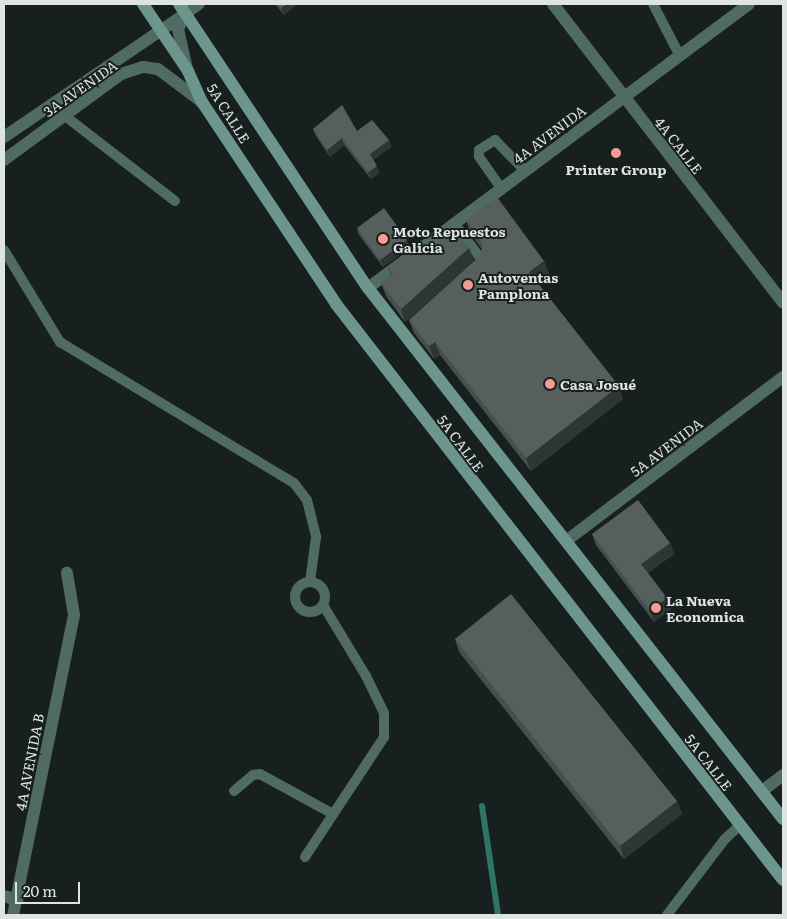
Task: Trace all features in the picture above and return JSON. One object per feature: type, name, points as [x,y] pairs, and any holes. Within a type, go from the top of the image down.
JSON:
[{"type":"main road","name":"5A CALLE","points":[[143,4],[188,72],[202,102],[336,304],[783,880]]},
{"type":"main road","name":"5A CALLE","points":[[182,9],[368,288],[407,330],[566,541],[783,819]]},
{"type":"street","name":"3A AVENIDA","points":[[4,137],[160,31],[182,9],[199,4]]},
{"type":"street","name":"4A CALLE","points":[[553,4],[622,98],[783,303]]},
{"type":"street","name":"4A AVENIDA","points":[[368,288],[749,4]]},
{"type":"street","points":[[182,9],[178,29],[188,72]]},
{"type":"street","name":"3A AVENIDA","points":[[4,160],[121,74],[143,67],[158,69],[202,102]]},
{"type":"street","name":"5A AVENIDA","points":[[566,541],[783,378]]},
{"type":"street","name":"4A AVENIDA B","points":[[13,915],[74,615],[67,573]]},
{"type":"street","points":[[762,791],[783,775]]},
{"type":"street","points":[[4,896],[17,900]]},
{"type":"lane","points":[[653,4],[680,56]]},
{"type":"lane","points":[[65,116],[175,201]]},
{"type":"lane","points":[[501,188],[479,156],[479,150],[495,140],[525,170]]},
{"type":"lane","points":[[454,223],[481,259],[478,270],[470,276]]},
{"type":"lane","points":[[4,250],[60,342],[294,483],[307,500],[315,530],[310,582]]},
{"type":"lane","points":[[310,582],[296,589],[296,604],[310,612],[323,604]]},
{"type":"lane","points":[[305,857],[384,737],[384,713],[366,676],[323,604],[323,589],[310,582]]},
{"type":"lane","points":[[234,791],[253,776],[260,774],[334,814]]},
{"type":"lane","points":[[667,915],[725,839],[740,825]]},
{"type":"building","points":[[278,4],[287,4],[281,8]]},
{"type":"building","points":[[342,105],[357,131],[372,120],[389,140],[370,154],[377,166],[368,172],[342,138],[327,150],[313,129]]},
{"type":"building","points":[[497,197],[544,261],[529,272],[619,386],[526,458],[435,342],[429,346],[409,320],[480,256],[483,244],[466,220]]},
{"type":"building","name":"Moto Repuestos Galicia","points":[[384,208],[407,240],[380,260],[357,228]]},
{"type":"building","points":[[455,229],[469,248],[401,309],[381,283],[393,275],[388,267],[415,247],[420,254]]},
{"type":"building","points":[[638,500],[670,543],[641,564],[667,598],[650,611],[592,534]]},
{"type":"building","points":[[511,594],[677,801],[620,846],[455,639]]},
{"type":"waterway","points":[[482,806],[498,915]]},
{"type":"place","name":"Printer Group","points":[[616,153]]},
{"type":"place","name":"Moto Repuestos Galicia","points":[[383,239]]},
{"type":"place","name":"Autoventas Pamplona","points":[[468,285]]},
{"type":"place","name":"Casa Josué","points":[[550,384]]},
{"type":"place","name":"La Nueva Economica","points":[[656,608]]}]
